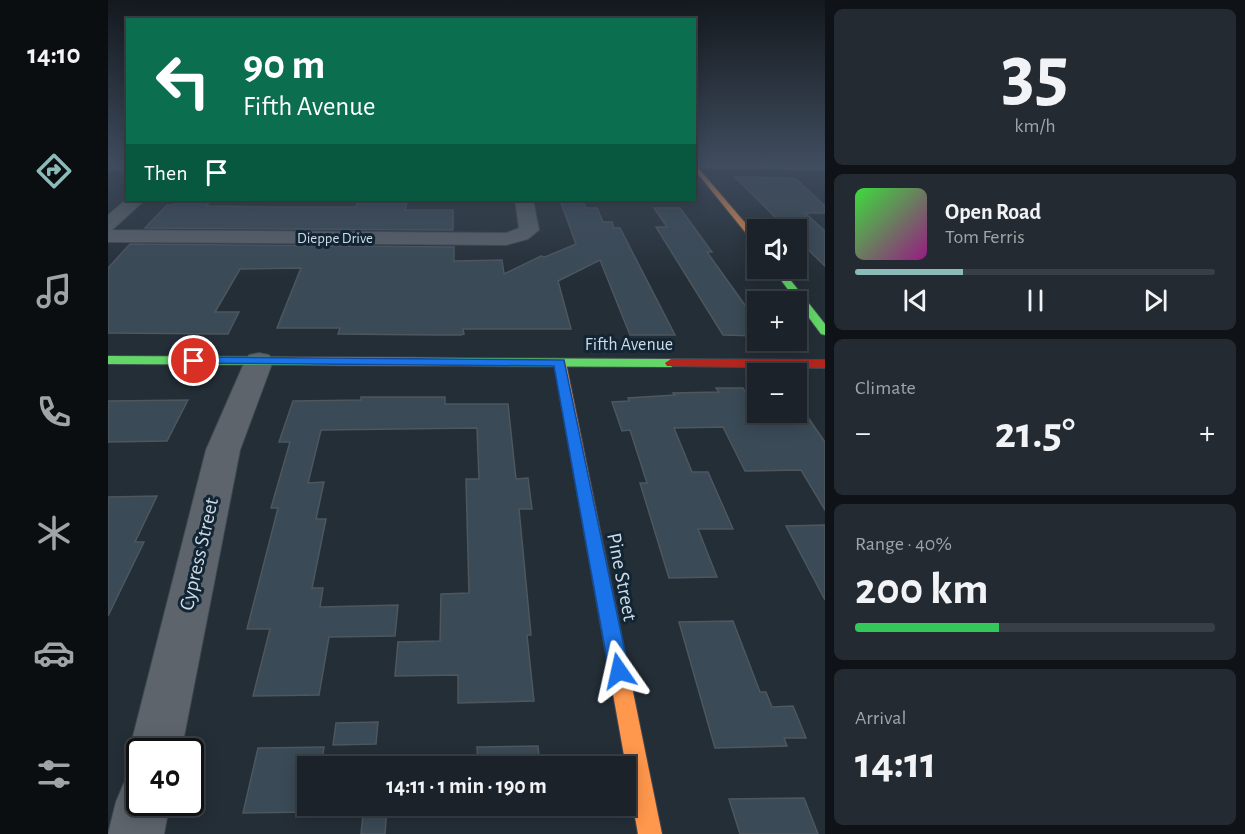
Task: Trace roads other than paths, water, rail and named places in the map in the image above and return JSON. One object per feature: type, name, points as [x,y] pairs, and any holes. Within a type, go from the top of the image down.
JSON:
[{"type":"street","points":[[108,225],[134,202]]},
{"type":"street","name":"Dieppe Drive","points":[[108,236],[503,239],[519,236],[529,230],[524,202]]},
{"type":"street","points":[[724,202],[747,231]]},
{"type":"street","points":[[784,279],[825,332]]},
{"type":"street","name":"Fifth Avenue","points":[[108,360],[825,364]]},
{"type":"street","name":"Cypress Street","points":[[158,738],[223,450],[259,361]]},
{"type":"street","name":"Pine Street","points":[[560,363],[650,834]]},
{"type":"street","points":[[136,834],[140,816]]}]
